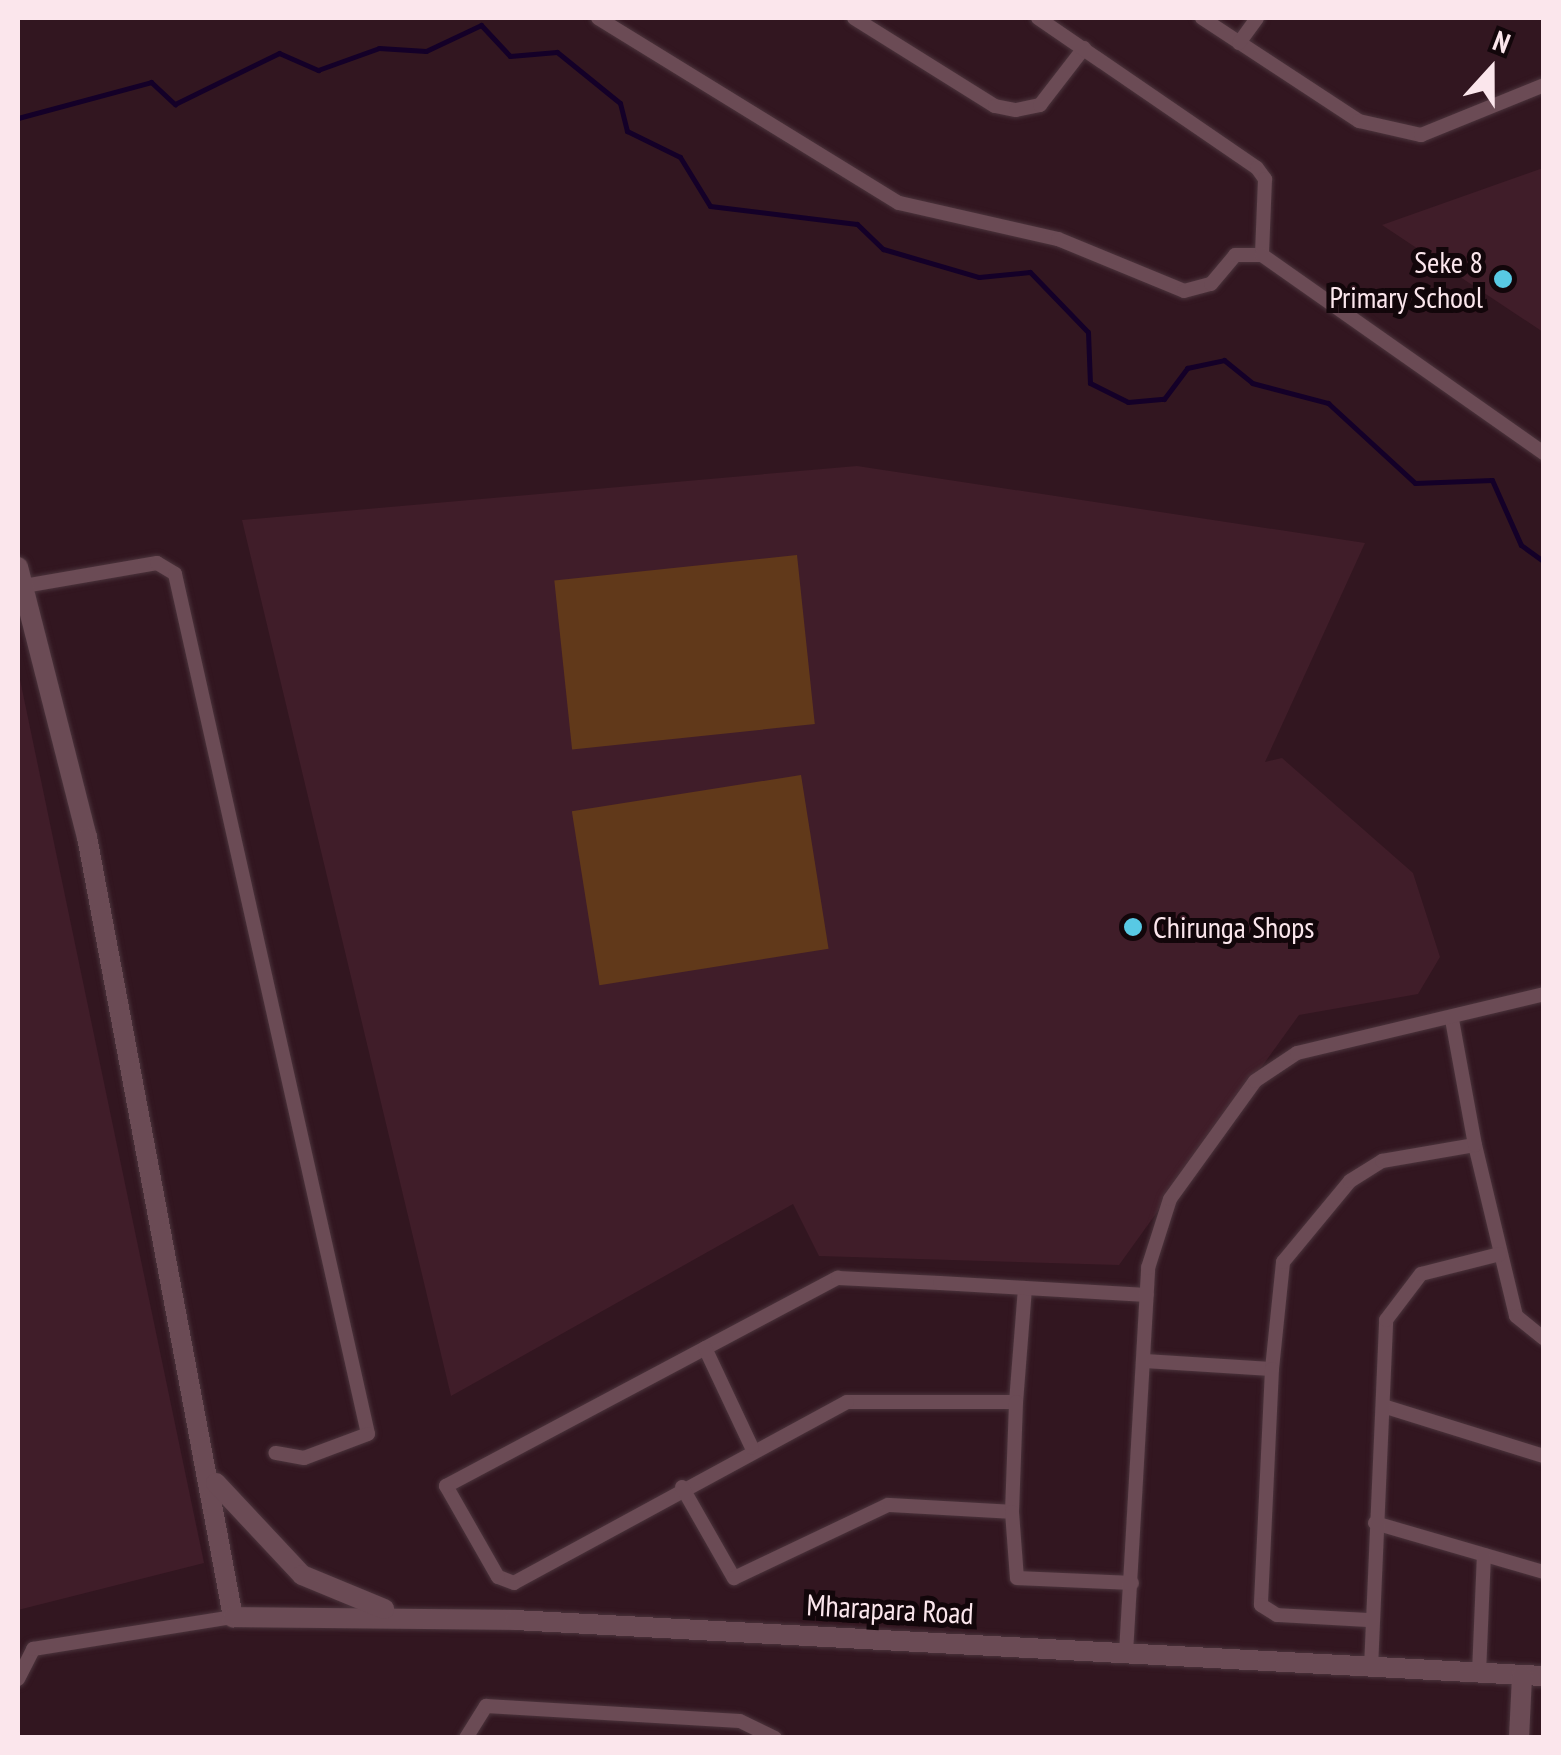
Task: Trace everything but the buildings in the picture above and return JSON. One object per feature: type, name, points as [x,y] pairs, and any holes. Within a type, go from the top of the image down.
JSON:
[{"type":"main road","points":[[21,576],[88,838],[214,1481],[233,1617]]},
{"type":"main road","points":[[214,1481],[302,1576],[416,1616]]},
{"type":"main road","name":"Mharapara Road","points":[[233,1617],[416,1616],[1533,1676]]},
{"type":"main road","points":[[1519,1738],[1533,1676]]},
{"type":"street","points":[[598,18],[899,203],[1058,239],[1184,292],[1211,284],[1235,254],[1262,255],[1544,454]]},
{"type":"street","points":[[854,18],[996,106],[1016,110],[1040,105],[1084,48]]},
{"type":"street","points":[[1038,18],[1257,168],[1265,179],[1262,255]]},
{"type":"street","points":[[1202,18],[1358,122],[1421,135],[1544,85]]},
{"type":"street","points":[[1239,43],[1257,18]]},
{"type":"street","points":[[21,576],[157,564],[175,574],[368,1434],[304,1458],[275,1453]]},
{"type":"street","points":[[1126,1652],[1147,1295],[1162,1215],[1255,1082],[1312,1046],[1452,1020],[1544,994]]},
{"type":"street","points":[[1452,1020],[1475,1145],[1516,1316],[1544,1339]]},
{"type":"street","points":[[1370,1620],[1277,1614],[1260,1605],[1272,1369],[1271,1309],[1283,1262],[1350,1181],[1382,1161],[1475,1145]]},
{"type":"street","points":[[1370,1668],[1386,1320],[1399,1296],[1434,1267],[1500,1254]]},
{"type":"street","points":[[1016,1402],[864,1396],[752,1448],[514,1584],[498,1577],[446,1486],[838,1278],[1147,1295]]},
{"type":"street","points":[[1025,1288],[1012,1512],[1017,1578],[1132,1583]]},
{"type":"street","points":[[705,1348],[752,1448]]},
{"type":"street","points":[[1144,1361],[1272,1369]]},
{"type":"street","points":[[1382,1406],[1544,1456]]},
{"type":"street","points":[[682,1486],[734,1578],[888,1505],[1012,1512]]},
{"type":"street","points":[[1375,1522],[1544,1572]]},
{"type":"street","points":[[1479,1674],[1484,1554]]},
{"type":"street","points":[[18,1679],[33,1650],[233,1617]]},
{"type":"street","points":[[466,1738],[486,1706],[740,1721],[775,1738]]},
{"type":"shaded area","name":"Seke 8 Primary School","points":[[1543,168],[1543,332],[1382,225]]},
{"type":"shaded area","points":[[857,466],[1365,543],[1265,762],[1282,758],[1413,873],[1440,957],[1418,994],[1299,1015],[1119,1265],[819,1256],[793,1204],[451,1396],[242,520]]},
{"type":"shaded area","points":[[797,555],[815,724],[572,750],[554,581]]},
{"type":"shaded area","points":[[18,670],[204,1563],[18,1610]]},
{"type":"shaded area","points":[[801,775],[829,949],[599,985],[572,811]]},
{"type":"waterway","points":[[18,118],[151,82],[175,104],[279,53],[318,70],[379,48],[426,51],[481,25],[510,56],[557,52],[620,103],[627,131],[680,157],[710,206],[857,224],[883,249],[979,277],[1030,272],[1088,332],[1090,383],[1128,402],[1164,399],[1187,368],[1224,360],[1252,383],[1328,403],[1415,483],[1492,480],[1521,545],[1544,562]]},
{"type":"place","name":"Seke 8 Primary School","points":[[1503,279]]},
{"type":"place","name":"Chirunga Shops","points":[[1133,927]]}]
